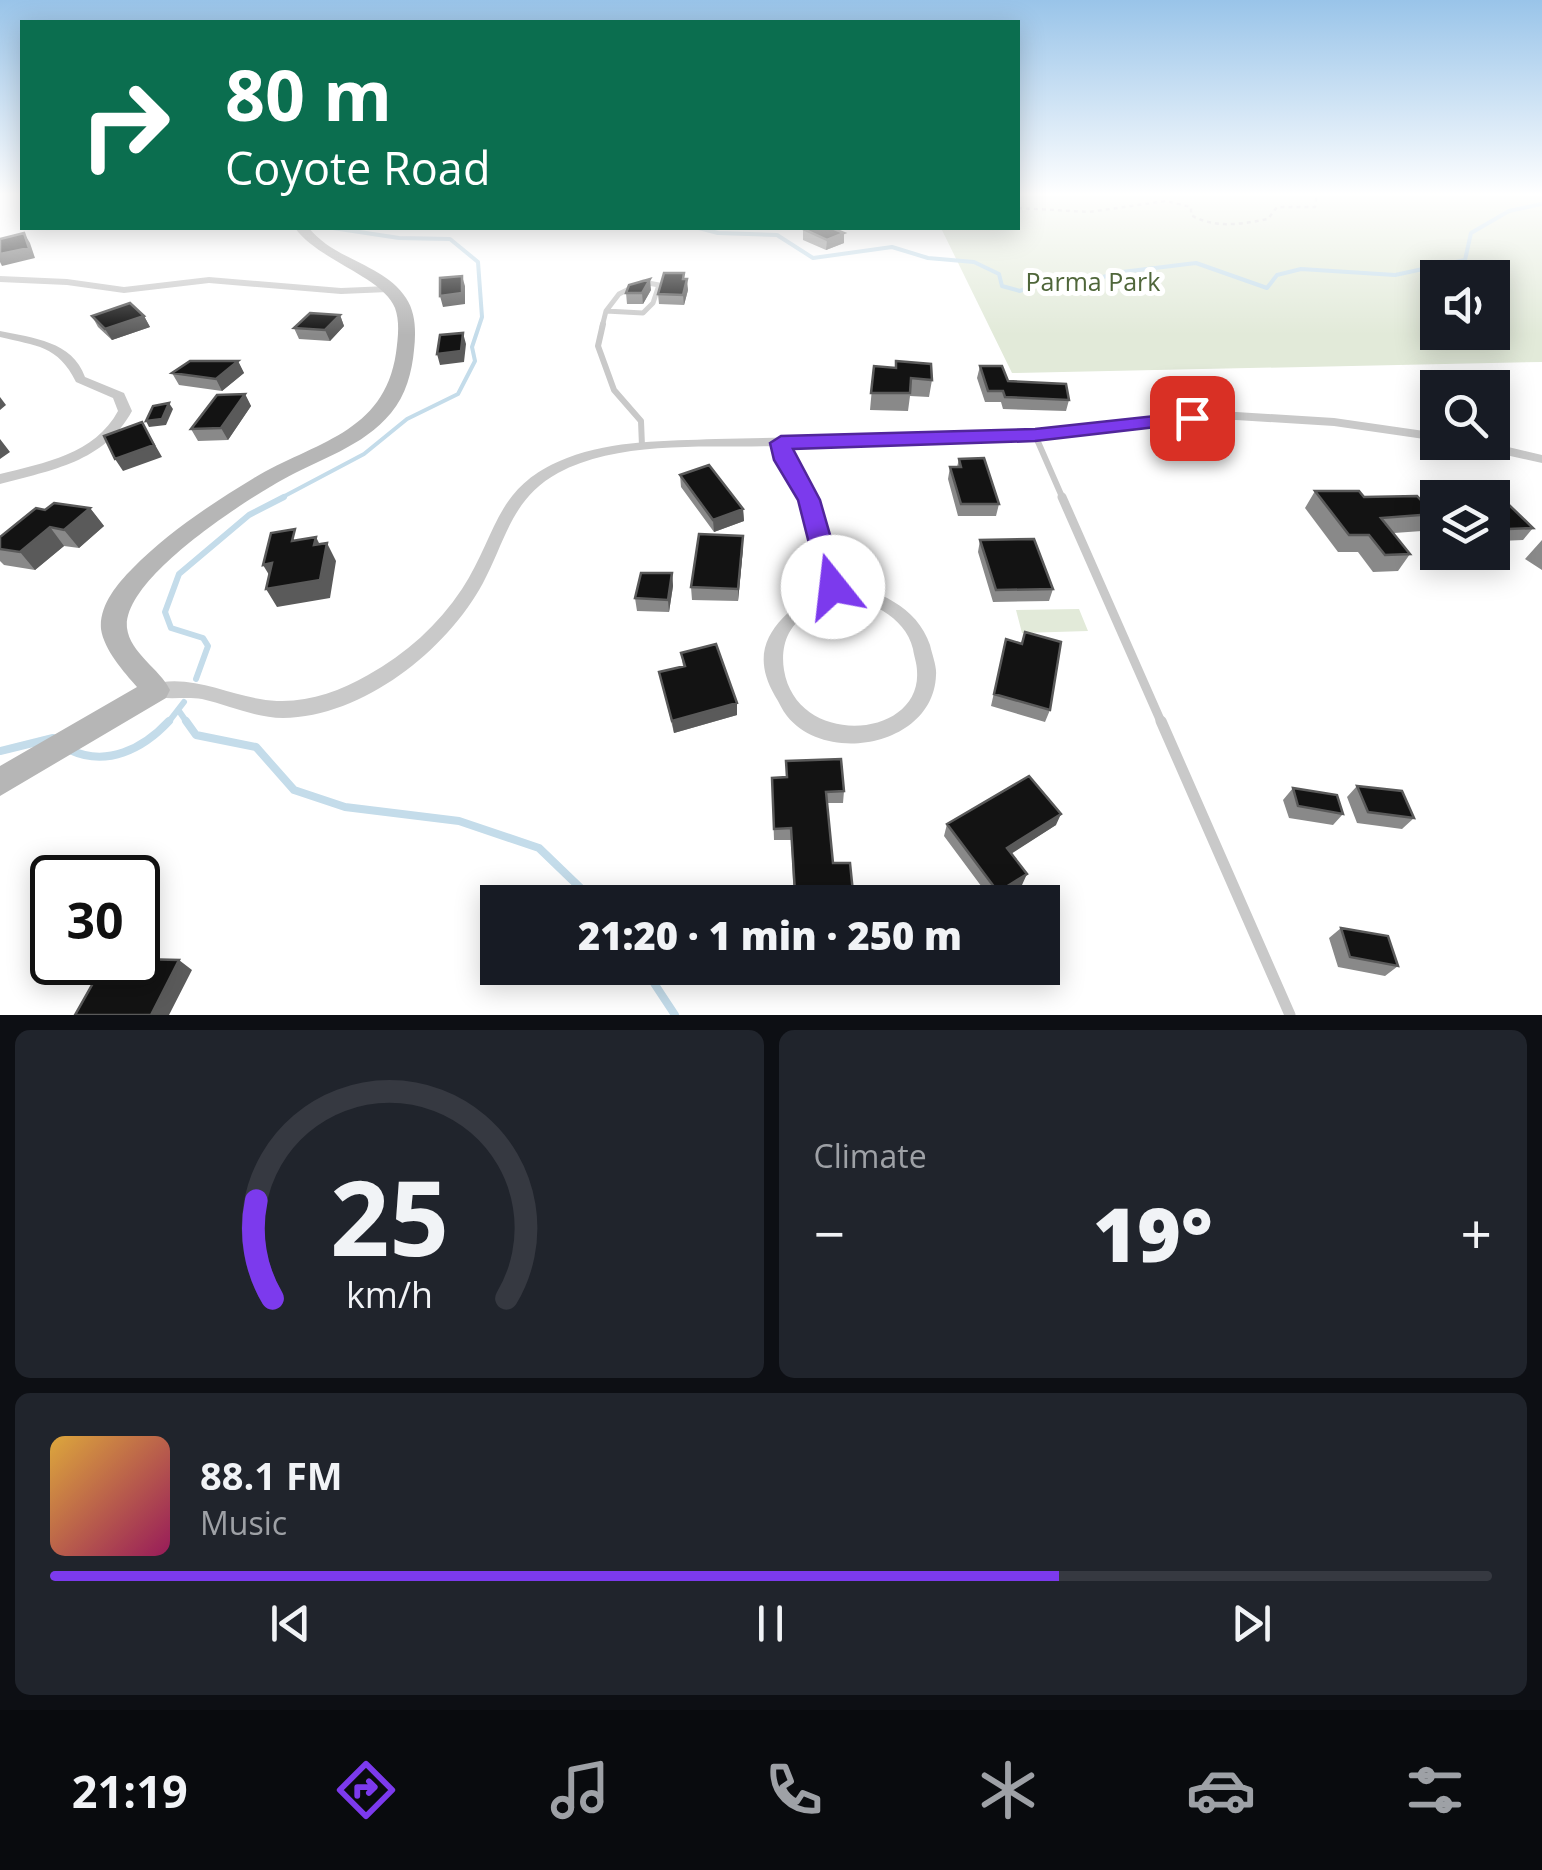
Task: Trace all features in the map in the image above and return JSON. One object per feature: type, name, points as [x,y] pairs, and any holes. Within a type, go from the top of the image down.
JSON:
[{"type":"main road","points":[[0,782],[156,690],[138,669],[114,625],[122,598],[155,561],[211,517],[273,476],[364,426],[386,406],[398,381],[405,316],[401,302],[388,288],[312,240]]},
{"type":"street","points":[[0,279],[124,290],[209,280],[341,291],[388,288]]},
{"type":"street","points":[[0,334],[61,352],[71,359],[80,380],[119,396],[126,411],[113,431],[84,451],[0,479]]},
{"type":"street","points":[[156,690],[186,688],[246,706],[284,712],[326,702],[362,687],[414,654],[450,618],[475,582],[506,515],[526,489],[571,462],[642,446],[1035,435],[1236,416],[1334,422],[1420,434]]},
{"type":"street","points":[[781,443],[785,460],[809,500],[833,587]]},
{"type":"street","points":[[1510,452],[1542,459]]},
{"type":"street","points":[[833,587],[864,594],[891,607],[920,641],[926,666],[924,690],[911,713],[892,728],[864,736],[833,734],[794,711],[780,690],[774,665],[779,635],[801,609],[833,587]]},
{"type":"lane","points":[[606,311],[642,313],[654,303],[661,290],[659,285],[632,284],[606,311],[598,346],[614,390],[641,421],[642,446]]},
{"type":"lane","points":[[1035,435],[1290,1015]]},
{"type":"green space","name":"Parma Park","points":[[947,240],[1542,240],[1542,362],[1012,373]]},
{"type":"green space","points":[[1079,609],[1088,631],[1022,633],[1016,610]]},
{"type":"building","points":[[0,240],[26,240],[29,248],[0,254]]},
{"type":"building","points":[[664,273],[684,273],[683,279],[687,279],[683,295],[658,294]]},
{"type":"building","points":[[462,276],[462,293],[440,296],[440,278]]},
{"type":"building","points":[[650,279],[642,293],[626,293],[629,285]]},
{"type":"building","points":[[130,303],[144,316],[105,329],[92,316]]},
{"type":"building","points":[[310,313],[340,315],[325,330],[294,328]]},
{"type":"building","points":[[463,333],[461,351],[437,354],[440,335]]},
{"type":"building","points":[[190,361],[238,361],[216,379],[172,373]]},
{"type":"building","points":[[896,361],[931,364],[932,380],[911,378],[910,393],[871,393],[874,366],[896,368]]},
{"type":"building","points":[[980,366],[1002,366],[1008,381],[1066,384],[1069,400],[1005,397],[1003,391],[988,391]]},
{"type":"building","points":[[245,394],[221,428],[191,429],[217,395]]},
{"type":"building","points":[[169,403],[162,419],[146,421],[153,406]]},
{"type":"building","points":[[142,422],[154,445],[115,459],[104,436]]},
{"type":"building","points":[[984,458],[999,504],[961,504],[950,467],[961,467],[959,459]]},
{"type":"building","points":[[709,465],[743,509],[713,520],[680,475]]},
{"type":"building","points":[[1315,491],[1359,491],[1364,497],[1417,496],[1420,499],[1420,515],[1381,518],[1410,554],[1385,555],[1369,535],[1349,535]]},
{"type":"building","points":[[54,503],[90,508],[64,530],[50,527],[20,552],[0,549],[0,537],[36,508],[45,510]]},
{"type":"building","points":[[1510,506],[1533,528],[1510,529]]},
{"type":"building","points":[[295,529],[292,541],[316,537],[314,545],[327,543],[320,580],[266,589],[272,563],[263,565],[271,533]]},
{"type":"building","points":[[699,534],[743,536],[738,589],[691,587]]},
{"type":"building","points":[[1034,539],[1053,589],[996,590],[980,540]]},
{"type":"building","points":[[641,573],[672,573],[668,600],[635,598]]},
{"type":"building","points":[[1025,632],[1061,642],[1050,710],[994,694],[1006,639],[1022,644]]},
{"type":"building","points":[[716,644],[737,703],[672,721],[659,672],[685,666],[681,653]]},
{"type":"building","points":[[841,759],[844,791],[826,792],[833,863],[850,863],[852,885],[795,885],[791,828],[774,829],[772,778],[787,777],[786,761]]},
{"type":"building","points":[[1029,776],[1061,814],[1007,848],[1027,874],[1009,885],[993,885],[947,824]]},
{"type":"building","points":[[1357,786],[1402,791],[1414,818],[1368,812]]},
{"type":"building","points":[[1293,788],[1337,795],[1343,814],[1298,806]]},
{"type":"building","points":[[1341,928],[1388,936],[1398,966],[1350,957]]},
{"type":"building","points":[[160,960],[179,960],[151,1015],[75,1015],[92,985],[160,985]]},
{"type":"waterway","points":[[279,499],[364,454],[407,419],[458,394],[475,361],[472,347],[482,317],[478,262],[452,240]]},
{"type":"waterway","points":[[785,240],[813,258],[892,247],[928,258],[974,262],[999,274],[1002,286],[1020,291],[1041,281],[1080,283],[1122,272],[1196,263],[1267,288],[1277,275],[1301,269],[1395,275],[1465,260],[1469,240]]},
{"type":"waterway","points":[[196,679],[208,646],[203,638],[171,628],[165,612],[179,574],[249,515],[284,497]]},
{"type":"waterway","points":[[167,724],[184,702]]},
{"type":"waterway","points":[[179,711],[188,724]]},
{"type":"waterway","points":[[70,750],[97,757],[111,756],[148,740],[169,721]]},
{"type":"waterway","points":[[186,721],[196,735],[256,747],[294,790],[345,807],[459,821],[539,848],[577,885]]},
{"type":"waterway","points":[[0,751],[53,738]]},
{"type":"waterway","points":[[655,985],[675,1015]]},
{"type":"route","points":[[833,587],[809,500],[785,460],[781,443],[1035,435],[1192,418]]}]
